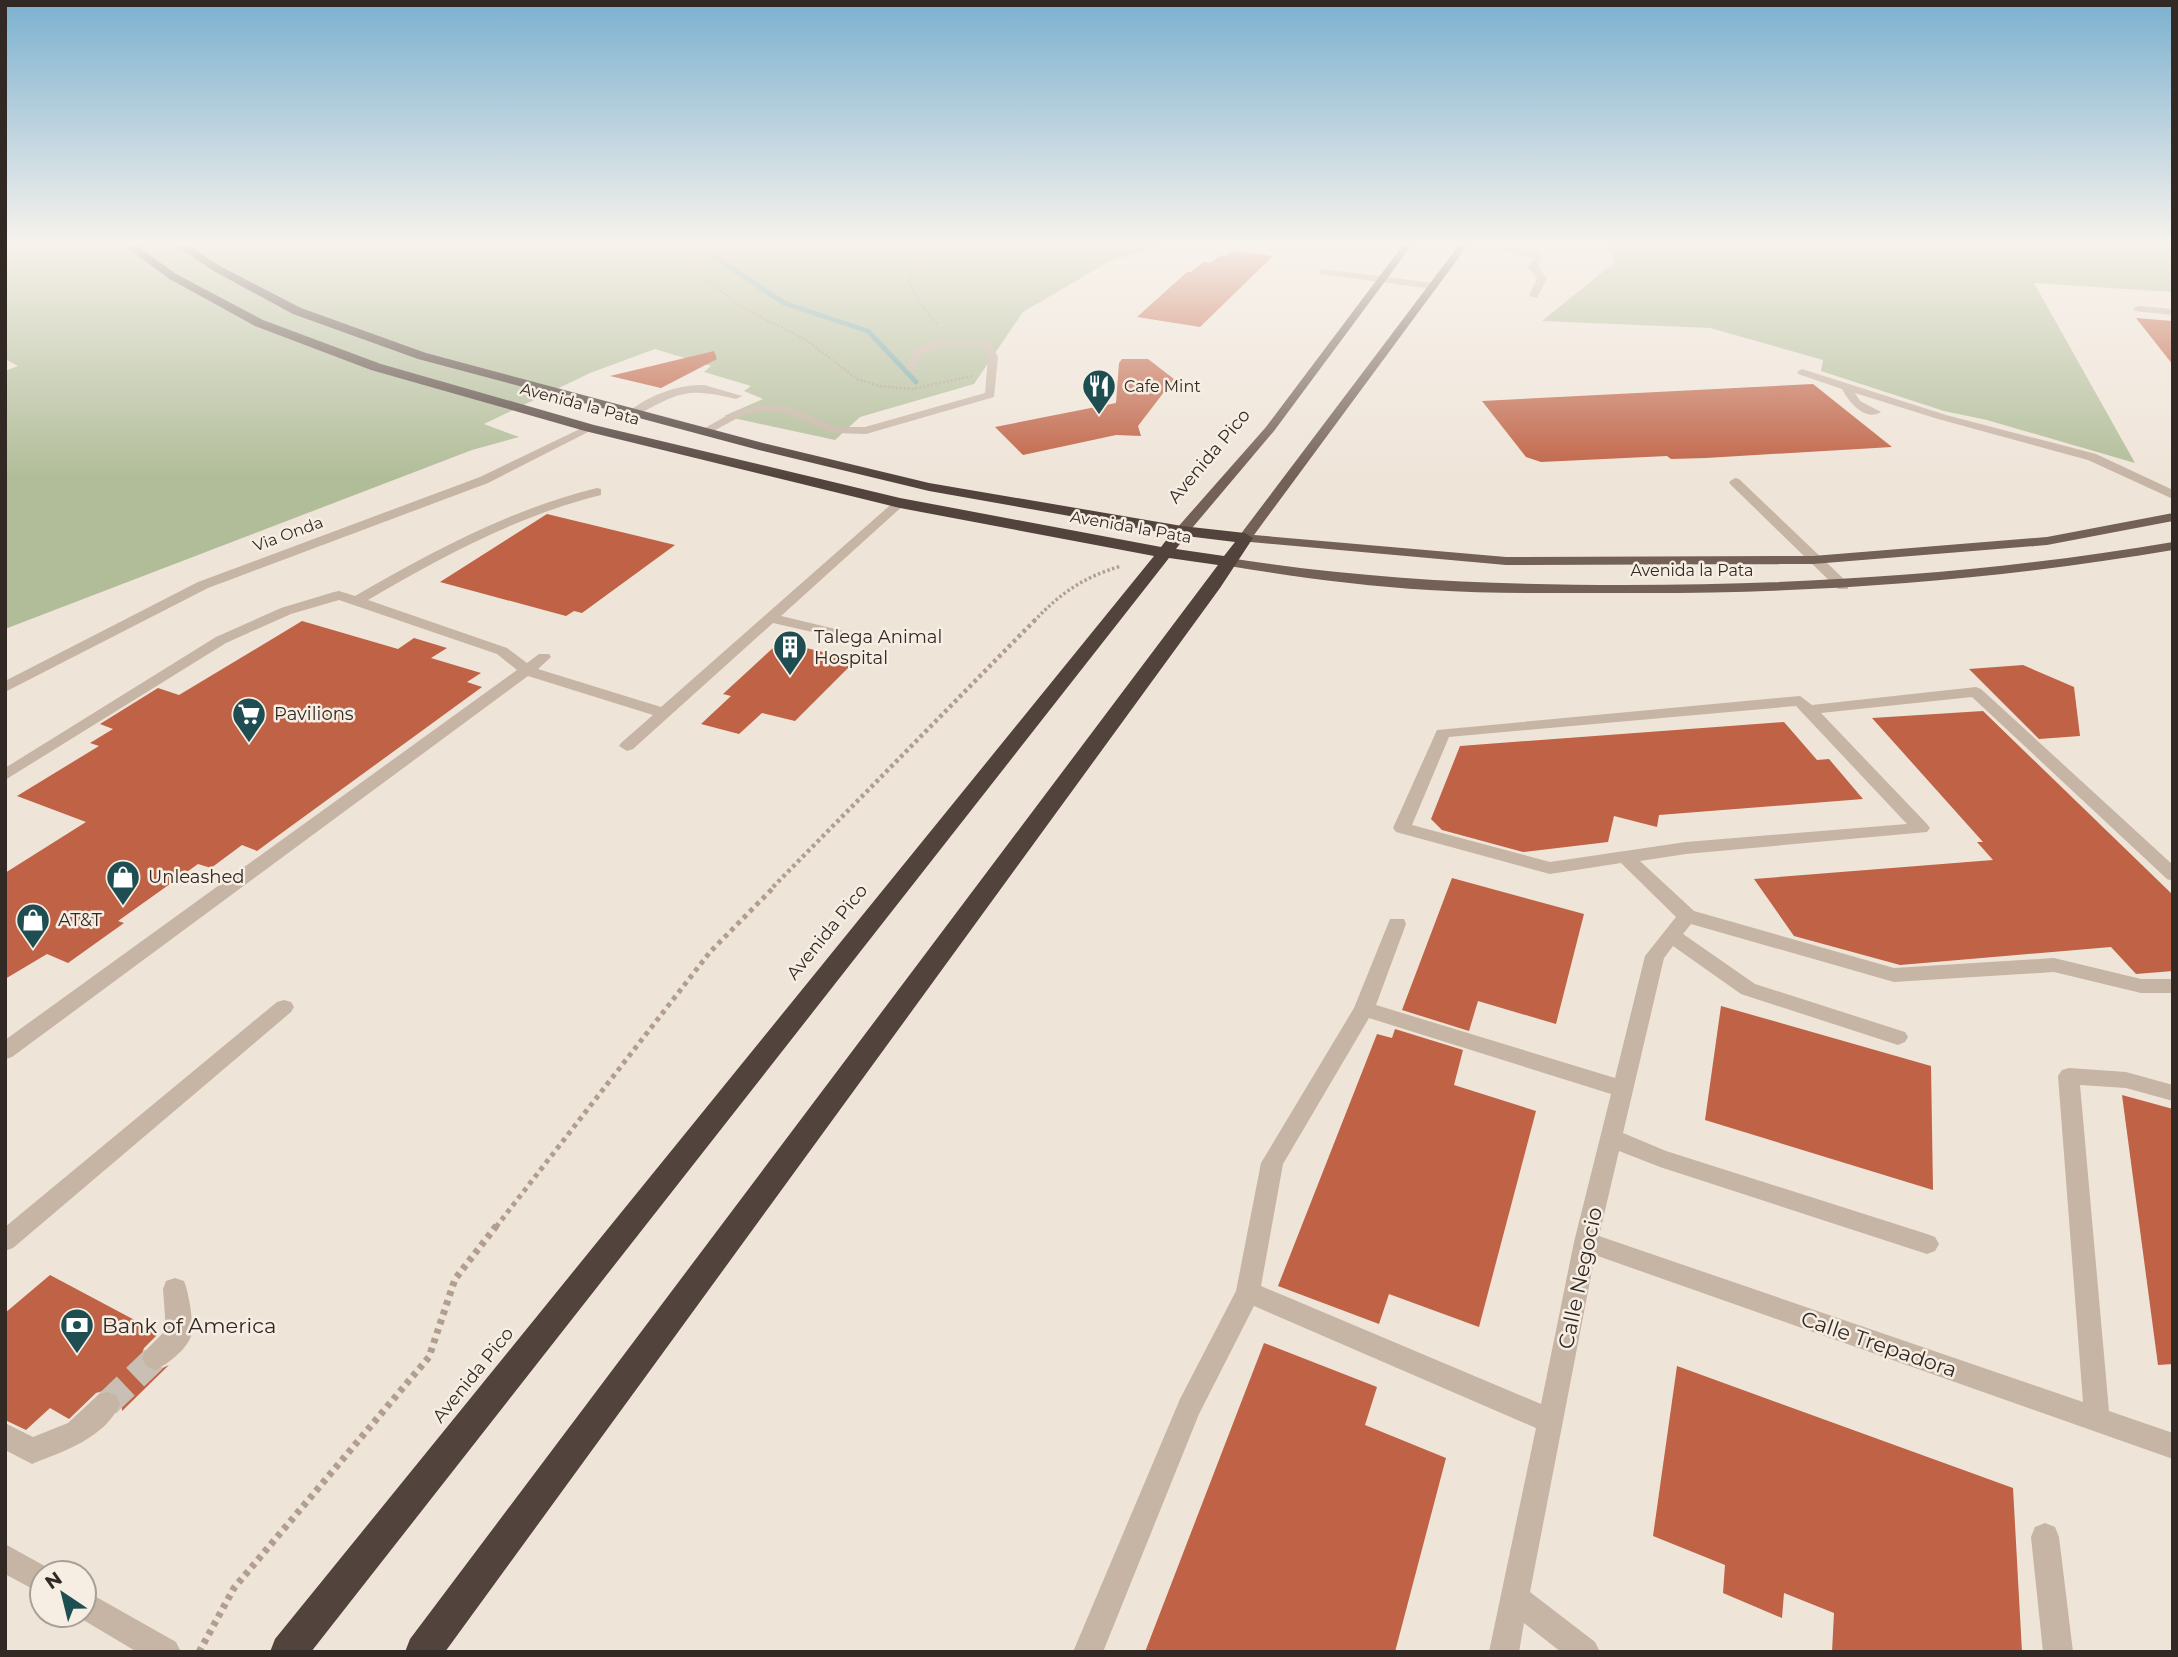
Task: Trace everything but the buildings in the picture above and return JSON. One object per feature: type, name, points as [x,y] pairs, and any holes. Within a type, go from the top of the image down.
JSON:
[{"type":"highway","name":"Avenida la Pata","points":[[258,322],[376,367],[590,428],[900,503],[1174,542],[1245,538]]},
{"type":"highway","name":"Avenida la Pata","points":[[328,322],[422,356],[704,432],[929,487],[1174,542],[1228,562]]},
{"type":"highway","points":[[590,428],[619,421],[659,432],[680,425]]},
{"type":"highway","points":[[423,1652],[1245,538]]},
{"type":"highway","name":"Avenida Pico","points":[[288,1652],[1174,542]]},
{"type":"main road","name":"Avenida Pico","points":[[1174,542],[1270,429],[1350,322]]},
{"type":"main road","points":[[1245,538],[1406,322]]},
{"type":"main road","name":"Avenida la Pata","points":[[1245,538],[1506,561],[1813,560],[2047,541],[2173,517]]},
{"type":"main road","name":"Avenida la Pata","points":[[1228,562],[1286,571],[1453,587],[1734,590],[1843,586],[1989,572],[2173,546]]},
{"type":"street","points":[[704,432],[739,413],[760,408],[785,409],[834,430],[866,431],[990,395],[993,357],[985,343],[936,344],[917,352],[911,369]]},
{"type":"street","points":[[1802,372],[1942,417],[2092,457],[2173,495]]},
{"type":"street","points":[[633,413],[686,387],[706,387],[736,396]]},
{"type":"street","points":[[1847,387],[1855,403],[1875,412]]},
{"type":"street","name":"Via Onda","points":[[5,687],[203,585],[484,480],[590,428]]},
{"type":"street","points":[[1735,482],[1843,586]]},
{"type":"street","points":[[356,601],[457,542],[566,498],[597,492]]},
{"type":"street","points":[[627,746],[900,503]]},
{"type":"street","points":[[5,775],[220,640],[286,611],[339,596],[502,651],[527,670],[664,713]]},
{"type":"street","points":[[769,618],[844,635]]},
{"type":"street","points":[[5,1051],[544,657]]},
{"type":"street","points":[[1808,710],[1976,692],[2173,875]]},
{"type":"street","points":[[1800,701],[1921,828],[1686,848],[1625,857],[1550,868],[1402,828],[1443,733],[1800,701]]},
{"type":"street","points":[[1625,857],[1687,916],[1894,975],[2054,965],[2141,986],[2173,986]]},
{"type":"street","name":"Calle Negocio","points":[[1504,1652],[1586,1242],[1655,956],[1687,916]]},
{"type":"street","points":[[1088,1652],[1189,1408],[1248,1292],[1272,1163],[1364,1009],[1397,924]]},
{"type":"street","points":[[1671,936],[1748,989],[1898,1038]]},
{"type":"street","points":[[5,1241],[284,1007]]},
{"type":"street","points":[[1364,1009],[1623,1089]]},
{"type":"street","points":[[2097,1420],[2069,1076],[2126,1080],[2173,1093]]},
{"type":"street","points":[[1611,1139],[1660,1158],[1927,1244]]},
{"type":"street","name":"Calle Trepadora","points":[[1586,1242],[2173,1446]]},
{"type":"street","points":[[155,1358],[178,1334],[175,1289]]},
{"type":"street","points":[[1248,1292],[1550,1421]]},
{"type":"street","points":[[5,1436],[32,1451],[77,1432],[107,1404]]},
{"type":"street","points":[[2045,1537],[2058,1652]]},
{"type":"street","points":[[5,1558],[28,1572]]},
{"type":"street","points":[[1515,1598],[1585,1652]]},
{"type":"street","points":[[98,1612],[166,1652]]},
{"type":"path","points":[[770,322],[806,340],[857,379],[879,386],[933,386],[982,371],[993,357]]},
{"type":"path","points":[[934,322],[985,343]]},
{"type":"path","points":[[199,1652],[234,1588],[429,1357],[455,1279],[710,952],[1060,594],[1091,575],[1174,542]]},
{"type":"green space","points":[[5,322],[1016,322],[974,384],[860,417],[835,440],[724,416],[763,399],[744,391],[751,386],[704,372],[711,366],[655,349],[590,373],[484,424],[519,437],[472,450],[5,629],[5,371],[18,366],[5,359]]},
{"type":"green space","points":[[1574,322],[2056,322],[2135,463],[1987,420],[1944,411],[1821,371],[1823,360],[1710,328]]},
{"type":"waterway","points":[[842,322],[868,331],[916,382]]},
{"type":"tunnel","points":[[107,1404],[155,1358]]},
{"type":"place","name":"Cafe Mint","points":[[1099,416]]},
{"type":"place","name":"Talega Animal Hospital","points":[[790,677]]},
{"type":"place","name":"Pavilions","points":[[249,744]]},
{"type":"place","name":"Unleashed","points":[[123,907]]},
{"type":"place","name":"AT&T","points":[[33,950]]},
{"type":"place","name":"Bank of America","points":[[77,1355]]}]
